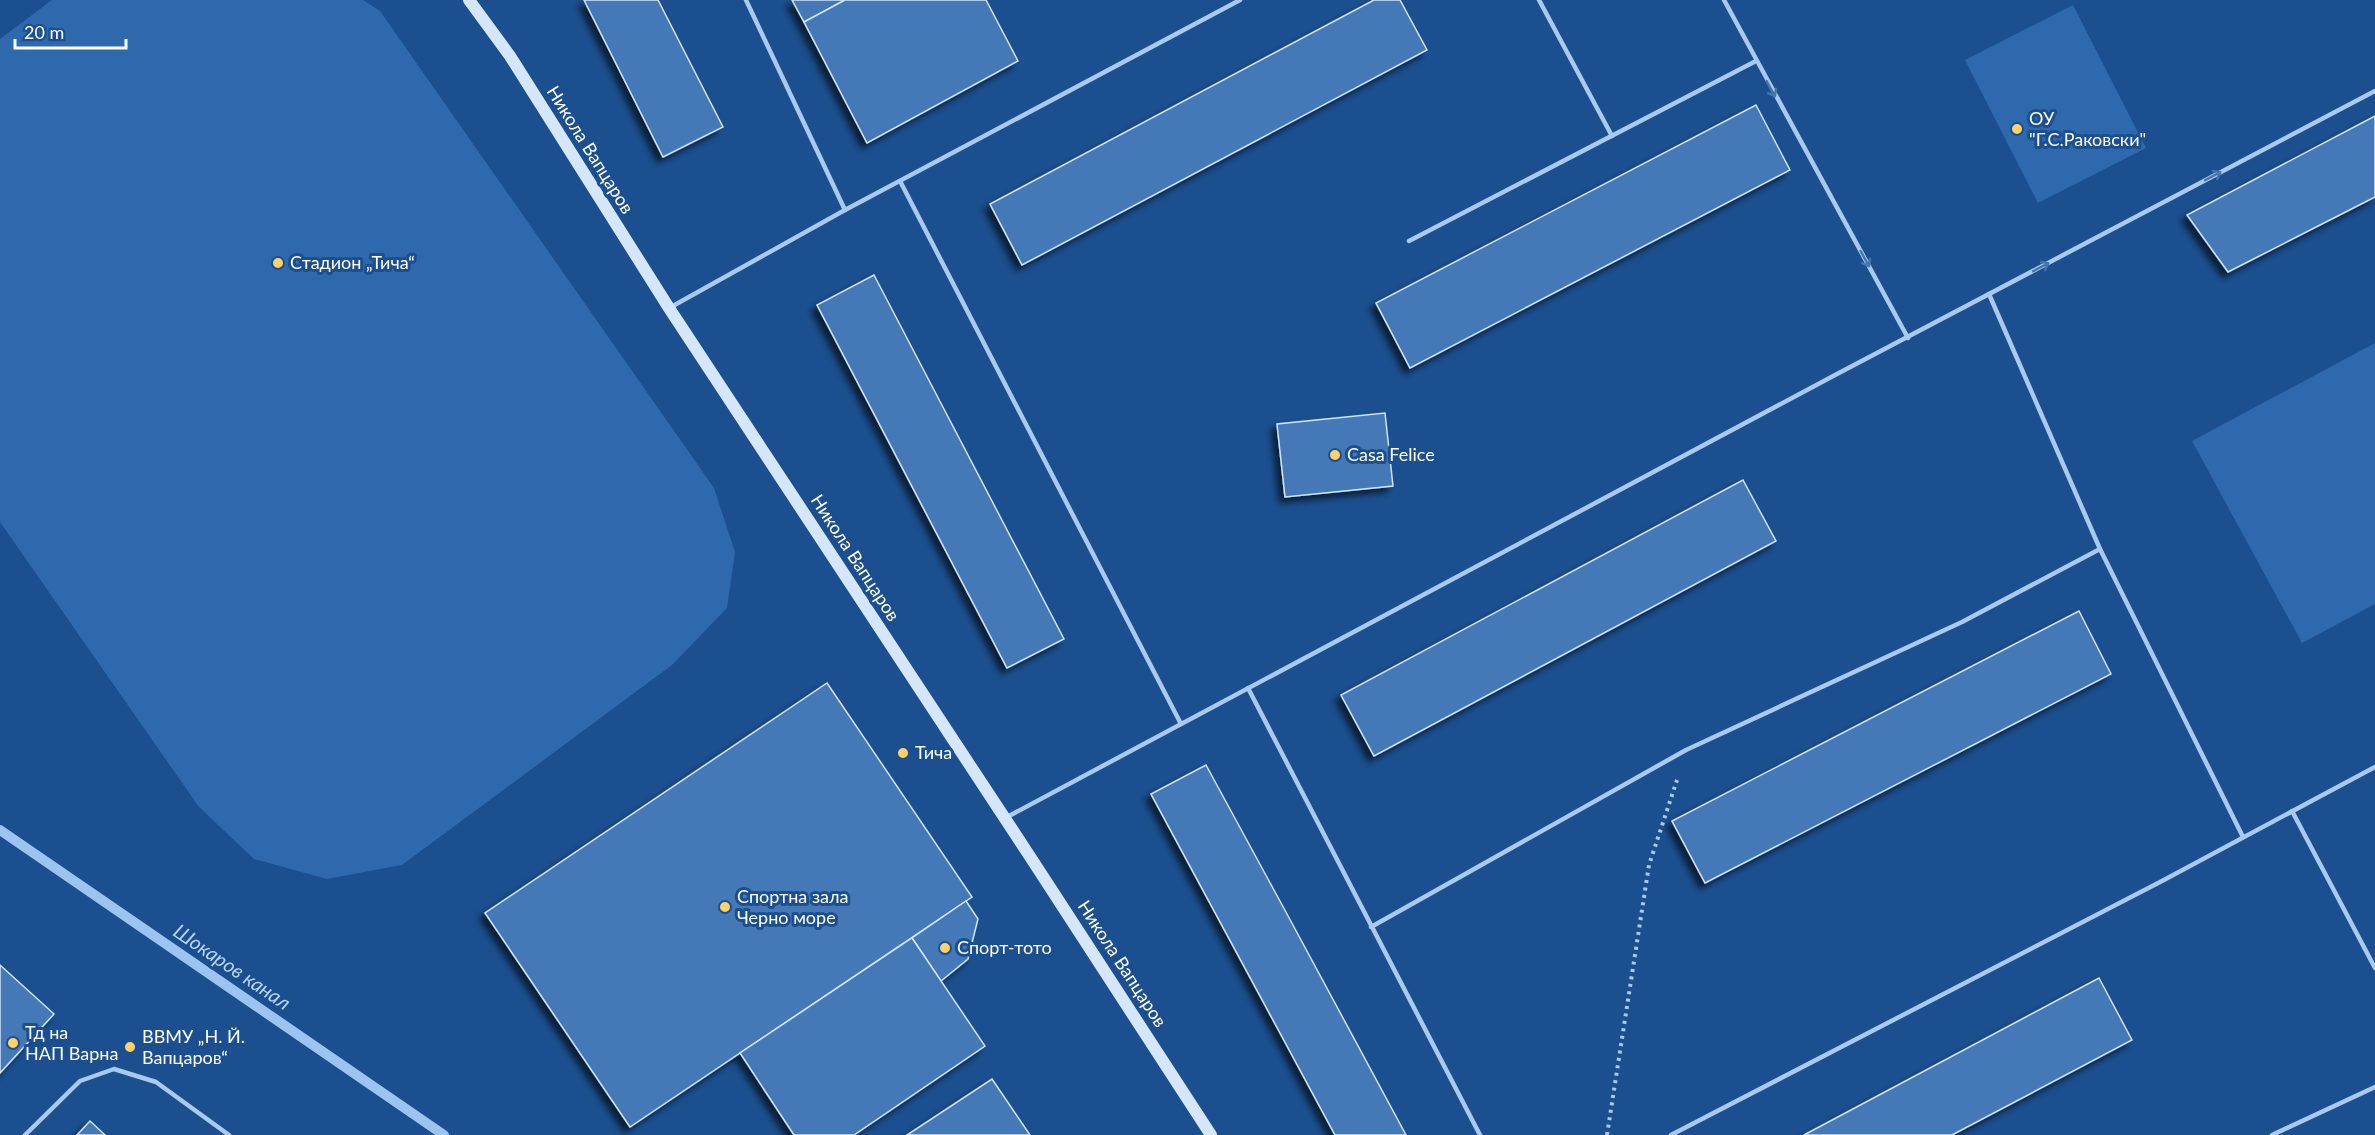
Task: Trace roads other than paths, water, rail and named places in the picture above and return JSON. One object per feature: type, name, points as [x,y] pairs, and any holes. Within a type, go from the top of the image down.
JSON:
[{"type":"street","name":"Никола Вапцаров","points":[[469,0],[510,56],[669,308],[1211,1135]]},
{"type":"lane","points":[[746,0],[845,210]]},
{"type":"lane","points":[[669,308],[845,210],[1240,0]]},
{"type":"lane","points":[[1539,0],[1612,136]]},
{"type":"lane","points":[[1724,0],[1908,338]]},
{"type":"lane","points":[[1409,241],[1756,61]]},
{"type":"lane","points":[[1005,819],[1989,294],[2375,91]]},
{"type":"lane","points":[[900,181],[1180,724]]},
{"type":"lane","points":[[1989,294],[2100,549],[2243,837]]},
{"type":"lane","points":[[1371,927],[1686,750],[1962,622],[2100,549]]},
{"type":"lane","points":[[1248,688],[1480,1135]]},
{"type":"lane","points":[[1671,1135],[2375,767]]},
{"type":"lane","points":[[2292,811],[2375,968]]},
{"type":"lane","points":[[25,1135],[80,1081],[114,1069],[156,1082],[229,1135]]},
{"type":"lane","points":[[2272,1135],[2375,1087]]},
{"type":"waterway","name":"Шокаров канал","points":[[0,830],[444,1135]]},
{"type":"place","name":"ОУ \"Г.С.Раковски\"","points":[[2017,129]]},
{"type":"place","name":"Стадион „Тича“","points":[[278,263]]},
{"type":"place","name":"Casa Felice","points":[[1335,455]]},
{"type":"place","name":"Тича","points":[[903,753]]},
{"type":"place","name":"Спортна зала Черно море","points":[[725,907]]},
{"type":"place","name":"Спорт-тото","points":[[945,948]]},
{"type":"place","name":"Тд на НАП Варна","points":[[13,1043]]},
{"type":"place","name":"ВВМУ „Н. Й. Вапцаров“","points":[[130,1047]]}]
